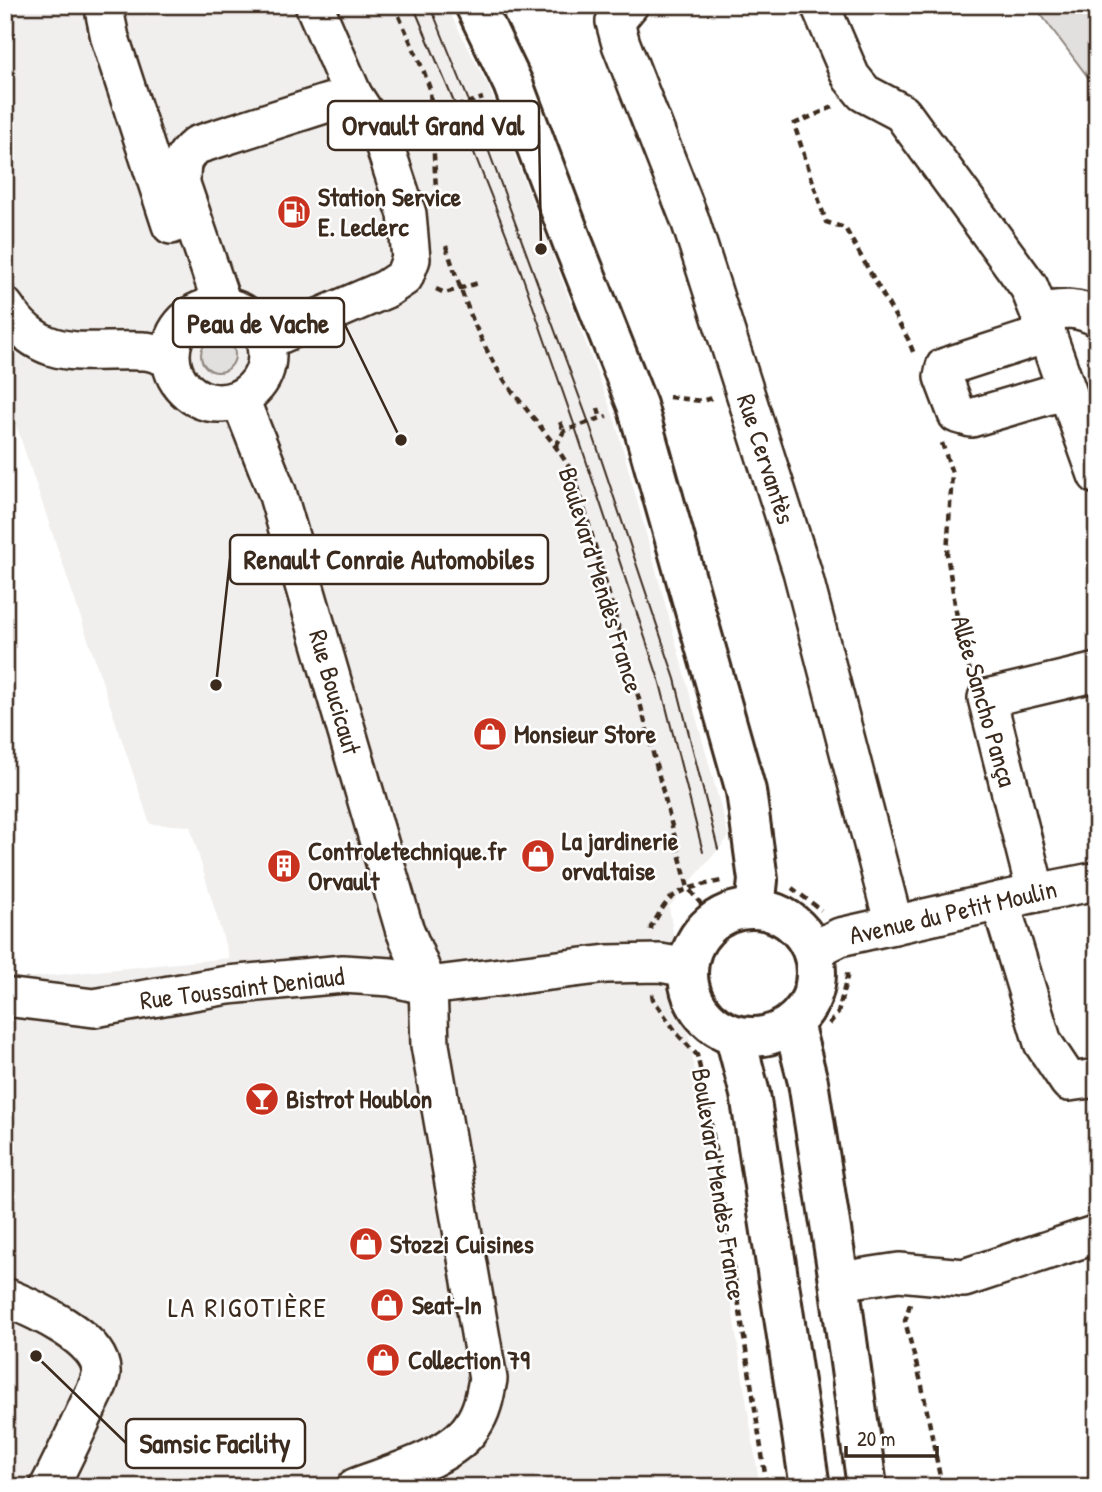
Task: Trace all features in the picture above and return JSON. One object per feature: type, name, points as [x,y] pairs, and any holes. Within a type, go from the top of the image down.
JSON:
[{"type":"main road","points":[[475,5],[513,84],[637,405],[746,791],[758,880],[755,909]]},
{"type":"main road","points":[[755,909],[773,913],[789,921],[802,934],[812,951],[816,977],[804,1010],[793,1023],[762,1037],[736,1036],[709,1022],[696,1006],[689,988],[689,959],[695,942],[715,921],[734,911],[755,909]]},
{"type":"main road","points":[[793,1023],[808,1082],[867,1487]]},
{"type":"main road","name":"Boulevard Mendès France","points":[[736,1036],[750,1094],[810,1487]]},
{"type":"street","points":[[106,5],[110,38],[211,309]]},
{"type":"street","points":[[265,341],[386,289],[404,276],[411,259],[407,214],[383,141],[354,95],[314,5]]},
{"type":"street","name":"Rue Cervantès","points":[[629,5],[615,22],[621,44],[690,220],[802,571],[894,925]]},
{"type":"street","points":[[820,5],[851,78],[864,93],[902,113],[1028,287],[1078,397],[1097,475]]},
{"type":"street","points":[[211,309],[181,184],[181,167],[185,155],[197,145],[354,95]]},
{"type":"street","points":[[5,307],[30,334],[56,348],[90,353],[146,351],[170,358]]},
{"type":"street","points":[[211,309],[237,310],[259,328],[265,341],[267,355],[260,381],[240,399],[225,404],[209,403],[194,397],[182,387],[174,374],[170,358],[177,330],[188,318],[211,309]]},
{"type":"street","points":[[1078,397],[971,418],[957,414],[943,377],[945,367],[1068,309],[1082,310],[1097,317]]},
{"type":"street","name":"Rue Boucicaut","points":[[240,399],[277,492],[404,928],[428,986]]},
{"type":"street","points":[[987,698],[1097,672]]},
{"type":"street","name":"Allée Sancho Pança","points":[[987,698],[1036,892]]},
{"type":"street","name":"Avenue du Petit Moulin","points":[[812,951],[840,937],[1036,892],[1097,881]]},
{"type":"street","points":[[1000,901],[1043,1042],[1069,1082],[1097,1078]]},
{"type":"street","name":"Rue Toussaint Deniaud","points":[[5,997],[94,1008],[228,985],[343,974],[391,977],[428,986],[607,964],[647,962],[688,968]]},
{"type":"street","points":[[356,1487],[427,1460],[453,1446],[471,1428],[483,1406],[488,1380],[430,1045],[428,986]]},
{"type":"street","points":[[839,1281],[899,1272],[964,1278],[1097,1234]]},
{"type":"street","points":[[5,1297],[39,1311],[82,1339],[98,1358],[101,1374],[98,1382],[49,1487]]},
{"type":"path","points":[[394,5],[430,89],[436,190]]},
{"type":"path","points":[[864,93],[794,124],[826,222],[845,228],[908,339],[916,363]]},
{"type":"path","points":[[433,114],[483,97],[485,106]]},
{"type":"path","points":[[446,110],[450,121]]},
{"type":"path","name":"Boulevard Mendès France","points":[[443,234],[460,288],[480,337],[506,382],[567,461],[576,480],[639,699],[688,888],[670,899],[651,927],[647,962],[653,999],[679,1036],[697,1055],[708,1103],[767,1487]]},
{"type":"path","points":[[404,276],[445,293],[478,283]]},
{"type":"path","points":[[598,408],[601,419]]},
{"type":"path","points":[[560,422],[564,431]]},
{"type":"path","name":"Allée Sancho Pança","points":[[940,436],[952,473],[947,554],[960,636],[973,680],[987,698]]},
{"type":"path","points":[[688,888],[715,921]]},
{"type":"path","points":[[935,1276],[913,1295],[905,1321],[922,1386],[942,1487]]},
{"type":"shaded area","points":[[5,5],[446,5],[489,88],[615,420],[729,837],[669,907],[760,1487],[5,1487],[5,980],[229,958],[190,826],[150,824],[5,392]]},
{"type":"shaded area","points":[[1034,5],[1097,5],[1097,89]]},
{"type":"shaded area","points":[[218,338],[230,343],[235,355],[230,367],[218,372],[206,367],[201,355],[206,343]]},
{"type":"tram line","points":[[413,5],[520,269],[575,427],[660,683],[703,852]]},
{"type":"tram line","points":[[430,5],[485,141],[589,423],[675,679],[718,849]]},
{"type":"place","name":"Station Service E. Leclerc","points":[[294,212]]},
{"type":"place","name":"Orvault Grand Val","points":[[541,249]]},
{"type":"place","name":"Peau de Vache","points":[[401,440]]},
{"type":"place","name":"Renault Conraie Automobiles","points":[[216,685]]},
{"type":"place","name":"Monsieur Store","points":[[490,734]]},
{"type":"place","name":"La jardinerie orvaltaise","points":[[538,856]]},
{"type":"place","name":"Controletechnique.fr Orvault","points":[[284,866]]},
{"type":"place","name":"Bistrot Houblon","points":[[262,1099]]},
{"type":"place","name":"Stozzi Cuisines","points":[[366,1244]]},
{"type":"place","name":"Seat-In","points":[[387,1305]]},
{"type":"place","name":"Samsic Facility","points":[[36,1356]]},
{"type":"place","name":"Collection 79","points":[[383,1360]]},
{"type":"district","name":"LA RIGOTIÈRE","points":[[248,1307]]}]
